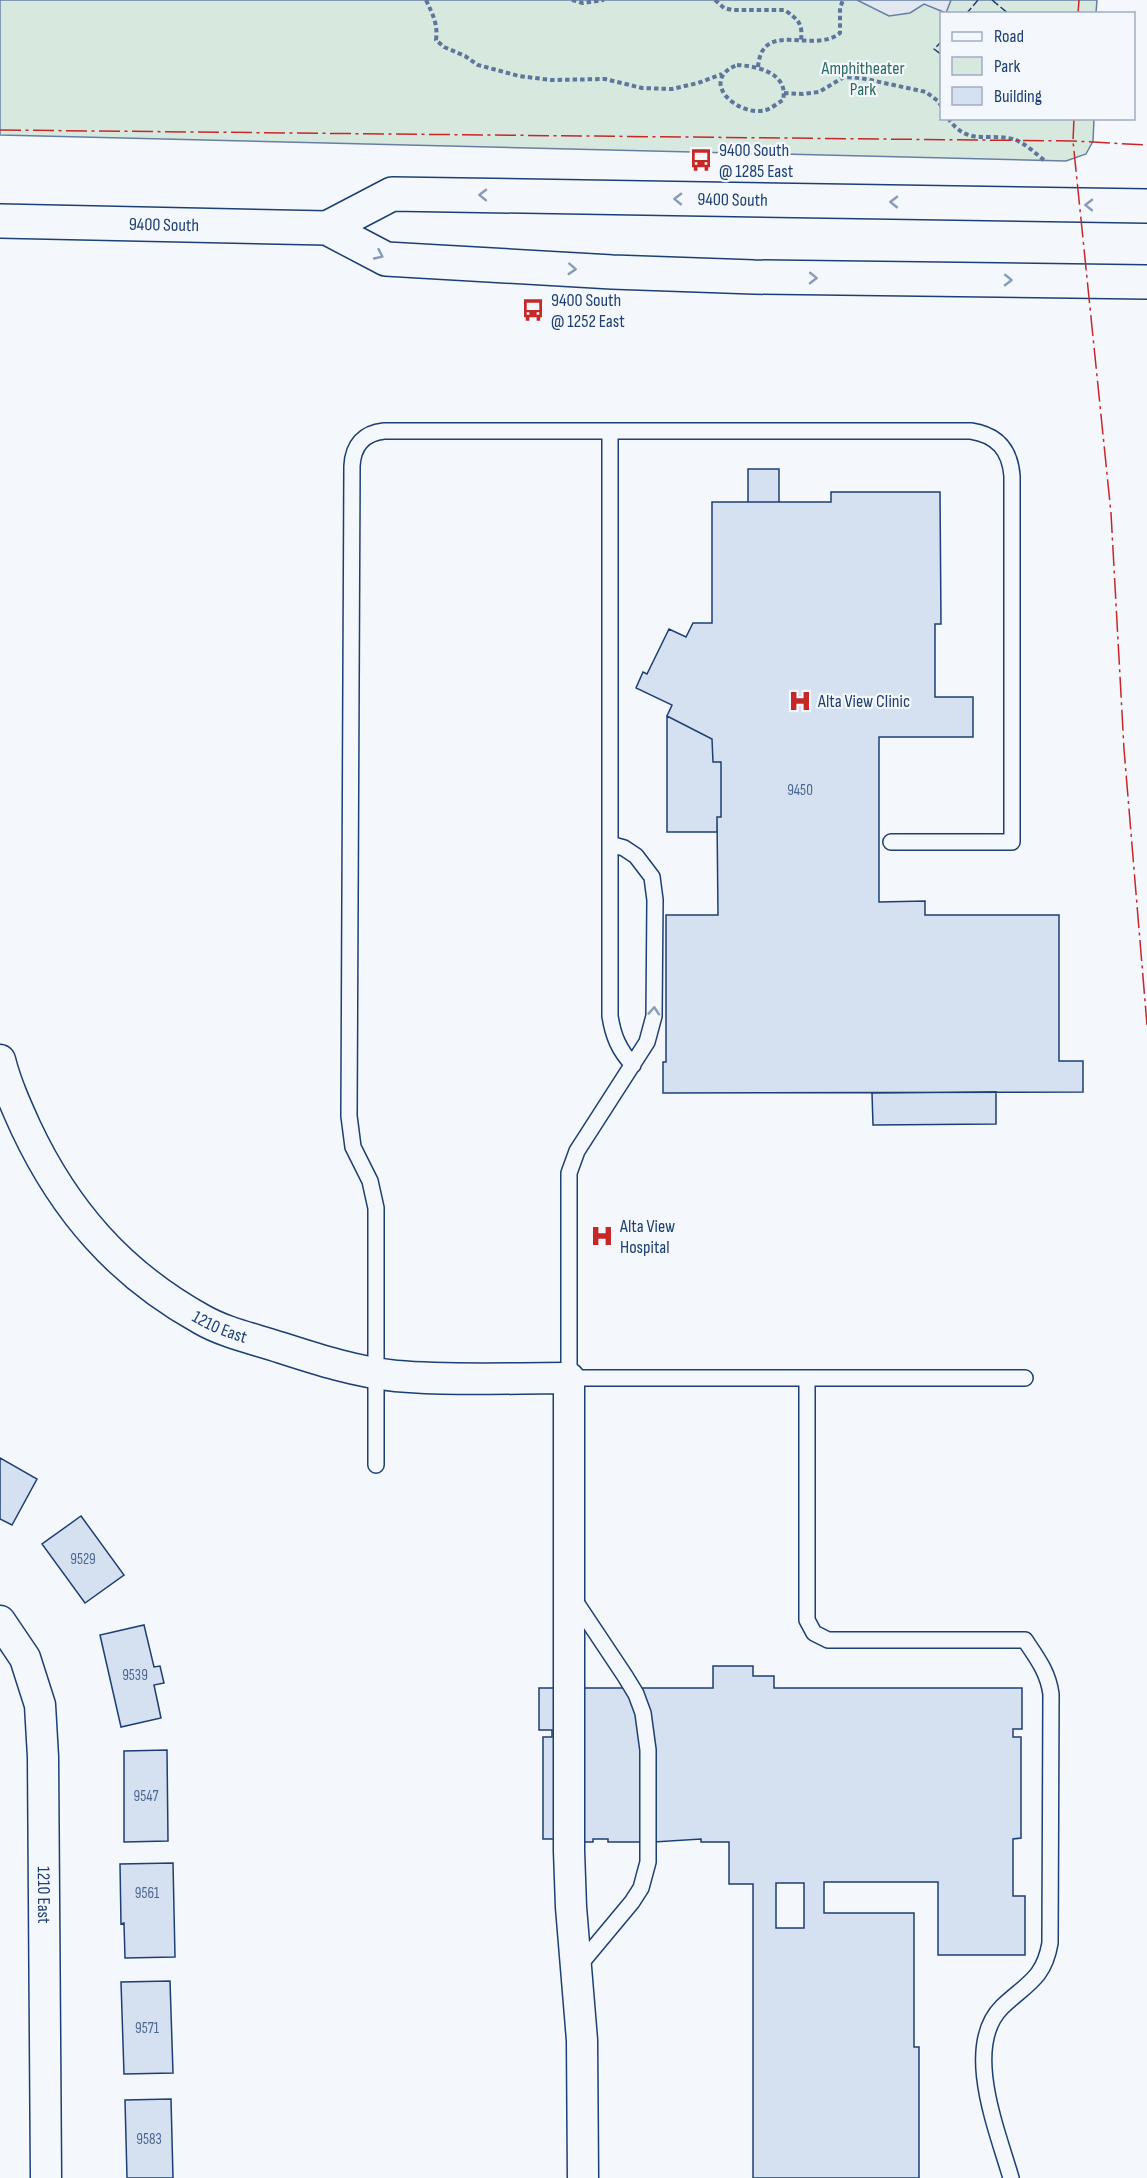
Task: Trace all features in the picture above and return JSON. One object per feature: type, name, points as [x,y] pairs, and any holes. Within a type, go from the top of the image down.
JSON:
[{"type":"main road","name":"9400 South","points":[[327,228],[392,194],[1147,206]]},
{"type":"main road","name":"9400 South","points":[[0,221],[327,228],[386,259],[612,272],[754,277],[1147,282]]},
{"type":"street","name":"1210 East","points":[[0,1060],[14,1101],[51,1176],[71,1207],[116,1258],[202,1320],[236,1334],[317,1360],[376,1373],[422,1377],[569,1378]]},
{"type":"street","points":[[569,1378],[569,1851],[571,1907],[582,2040],[583,2178]]},
{"type":"street","name":"1210 East","points":[[0,1621],[25,1658],[40,1705],[44,1756],[46,2178]]},
{"type":"lane","points":[[376,1465],[376,1208],[370,1181],[353,1147],[349,1116],[352,458],[359,442],[375,432],[384,431],[971,431],[983,433],[1002,446],[1008,455],[1012,476],[1012,842],[891,842]]},
{"type":"lane","points":[[610,431],[610,1016],[612,1031],[618,1045],[633,1065]]},
{"type":"lane","points":[[610,844],[624,848],[636,856],[652,877],[654,889],[654,1016],[647,1041],[578,1151],[569,1173],[569,1378],[1024,1378]]},
{"type":"lane","points":[[807,1378],[807,1620],[814,1633],[828,1640],[1024,1640],[1040,1661],[1050,1683],[1050,1931],[1048,1957],[1043,1969],[994,2017],[985,2039],[985,2071],[989,2097],[996,2130],[1011,2178]]},
{"type":"lane","points":[[569,1593],[636,1694],[643,1713],[648,1750],[648,1862],[645,1876],[632,1902],[577,1968]]},
{"type":"path","points":[[426,0],[438,27],[436,40],[444,47],[465,56],[478,65],[493,70],[551,80],[605,79],[642,88],[672,89],[698,83],[722,74],[737,65],[758,68],[781,81],[783,100],[765,110],[745,109],[723,92],[720,84],[722,74]]},
{"type":"path","points":[[572,0],[583,3],[604,0]]},
{"type":"path","points":[[715,0],[724,8],[732,10],[785,10],[800,23],[801,40]]},
{"type":"path","points":[[758,68],[762,48],[768,44],[801,40],[827,41],[840,33],[840,8],[843,0]]},
{"type":"path","points":[[784,93],[819,92],[844,77],[861,78],[926,92],[940,104]]},
{"type":"path","points":[[950,120],[960,132],[969,136],[1016,140],[1045,161]]},
{"type":"green space","name":"Amphitheater Park","points":[[0,0],[1097,0],[1096,12],[940,12],[940,120],[1094,120],[1093,141],[1086,154],[1066,161],[0,135]]},
{"type":"shaded area","points":[[857,0],[951,0],[946,12],[924,4],[910,13],[889,16]]},
{"type":"building","points":[[748,469],[779,469],[779,502],[748,502]]},
{"type":"building","points":[[831,492],[940,492],[941,624],[935,624],[935,697],[973,697],[973,737],[879,737],[879,902],[925,901],[925,915],[1059,915],[1059,1061],[1083,1061],[1083,1092],[663,1093],[663,1062],[666,1062],[666,915],[718,915],[717,817],[721,817],[721,762],[713,762],[712,739],[667,716],[672,705],[636,688],[643,672],[647,674],[669,629],[686,637],[693,623],[712,623],[712,502],[831,502]]},
{"type":"building","points":[[667,716],[712,739],[713,762],[721,762],[721,817],[717,817],[717,832],[667,832]]},
{"type":"building","points":[[996,1092],[996,1124],[873,1125],[872,1093]]},
{"type":"building","points":[[0,1458],[37,1479],[12,1525],[0,1519]]},
{"type":"building","points":[[81,1516],[124,1575],[85,1603],[42,1544]]},
{"type":"building","points":[[144,1625],[154,1667],[160,1666],[164,1683],[154,1685],[161,1718],[121,1727],[100,1635]]},
{"type":"building","points":[[713,1666],[753,1666],[753,1676],[774,1676],[774,1688],[1022,1688],[1022,1729],[1013,1729],[1013,1737],[1021,1737],[1021,1838],[1013,1839],[1013,1896],[1025,1896],[1025,1955],[938,1955],[938,1882],[824,1882],[824,1913],[914,1913],[914,2047],[919,2047],[919,2178],[753,2178],[753,1884],[729,1884],[729,1842],[701,1842],[701,1839],[654,1842],[654,1839],[640,1839],[640,1842],[608,1842],[608,1839],[593,1839],[593,1842],[561,1842],[561,1839],[543,1839],[543,1737],[552,1737],[552,1730],[539,1730],[539,1688],[713,1688]],"holes":[[[776,1883],[804,1883],[804,1928],[776,1928]]]},
{"type":"building","points":[[167,1750],[168,1841],[124,1842],[124,1751]]},
{"type":"building","points":[[173,1863],[175,1957],[125,1958],[124,1923],[121,1924],[120,1864]]},
{"type":"building","points":[[170,1981],[173,2073],[124,2074],[121,1982]]},
{"type":"building","points":[[171,2099],[173,2178],[127,2178],[125,2100]]},
{"type":"fence","points":[[968,12],[978,0]]},
{"type":"fence","points":[[992,0],[1007,12]]},
{"type":"fence","points":[[940,43],[934,49],[940,54]]},
{"type":"power","points":[[1078,12],[1079,0]]},
{"type":"power","points":[[1074,120],[1073,141],[1111,513],[1124,749],[1147,1025]]},
{"type":"power","points":[[0,130],[1073,141],[1147,145]]},
{"type":"place","name":"9400 South @ 1285 East","points":[[701,160]]},
{"type":"place","name":"9400 South @ 1252 East","points":[[533,310]]},
{"type":"place","name":"Alta View Clinic","points":[[800,701]]},
{"type":"place","name":"Alta View Hospital","points":[[602,1236]]}]
